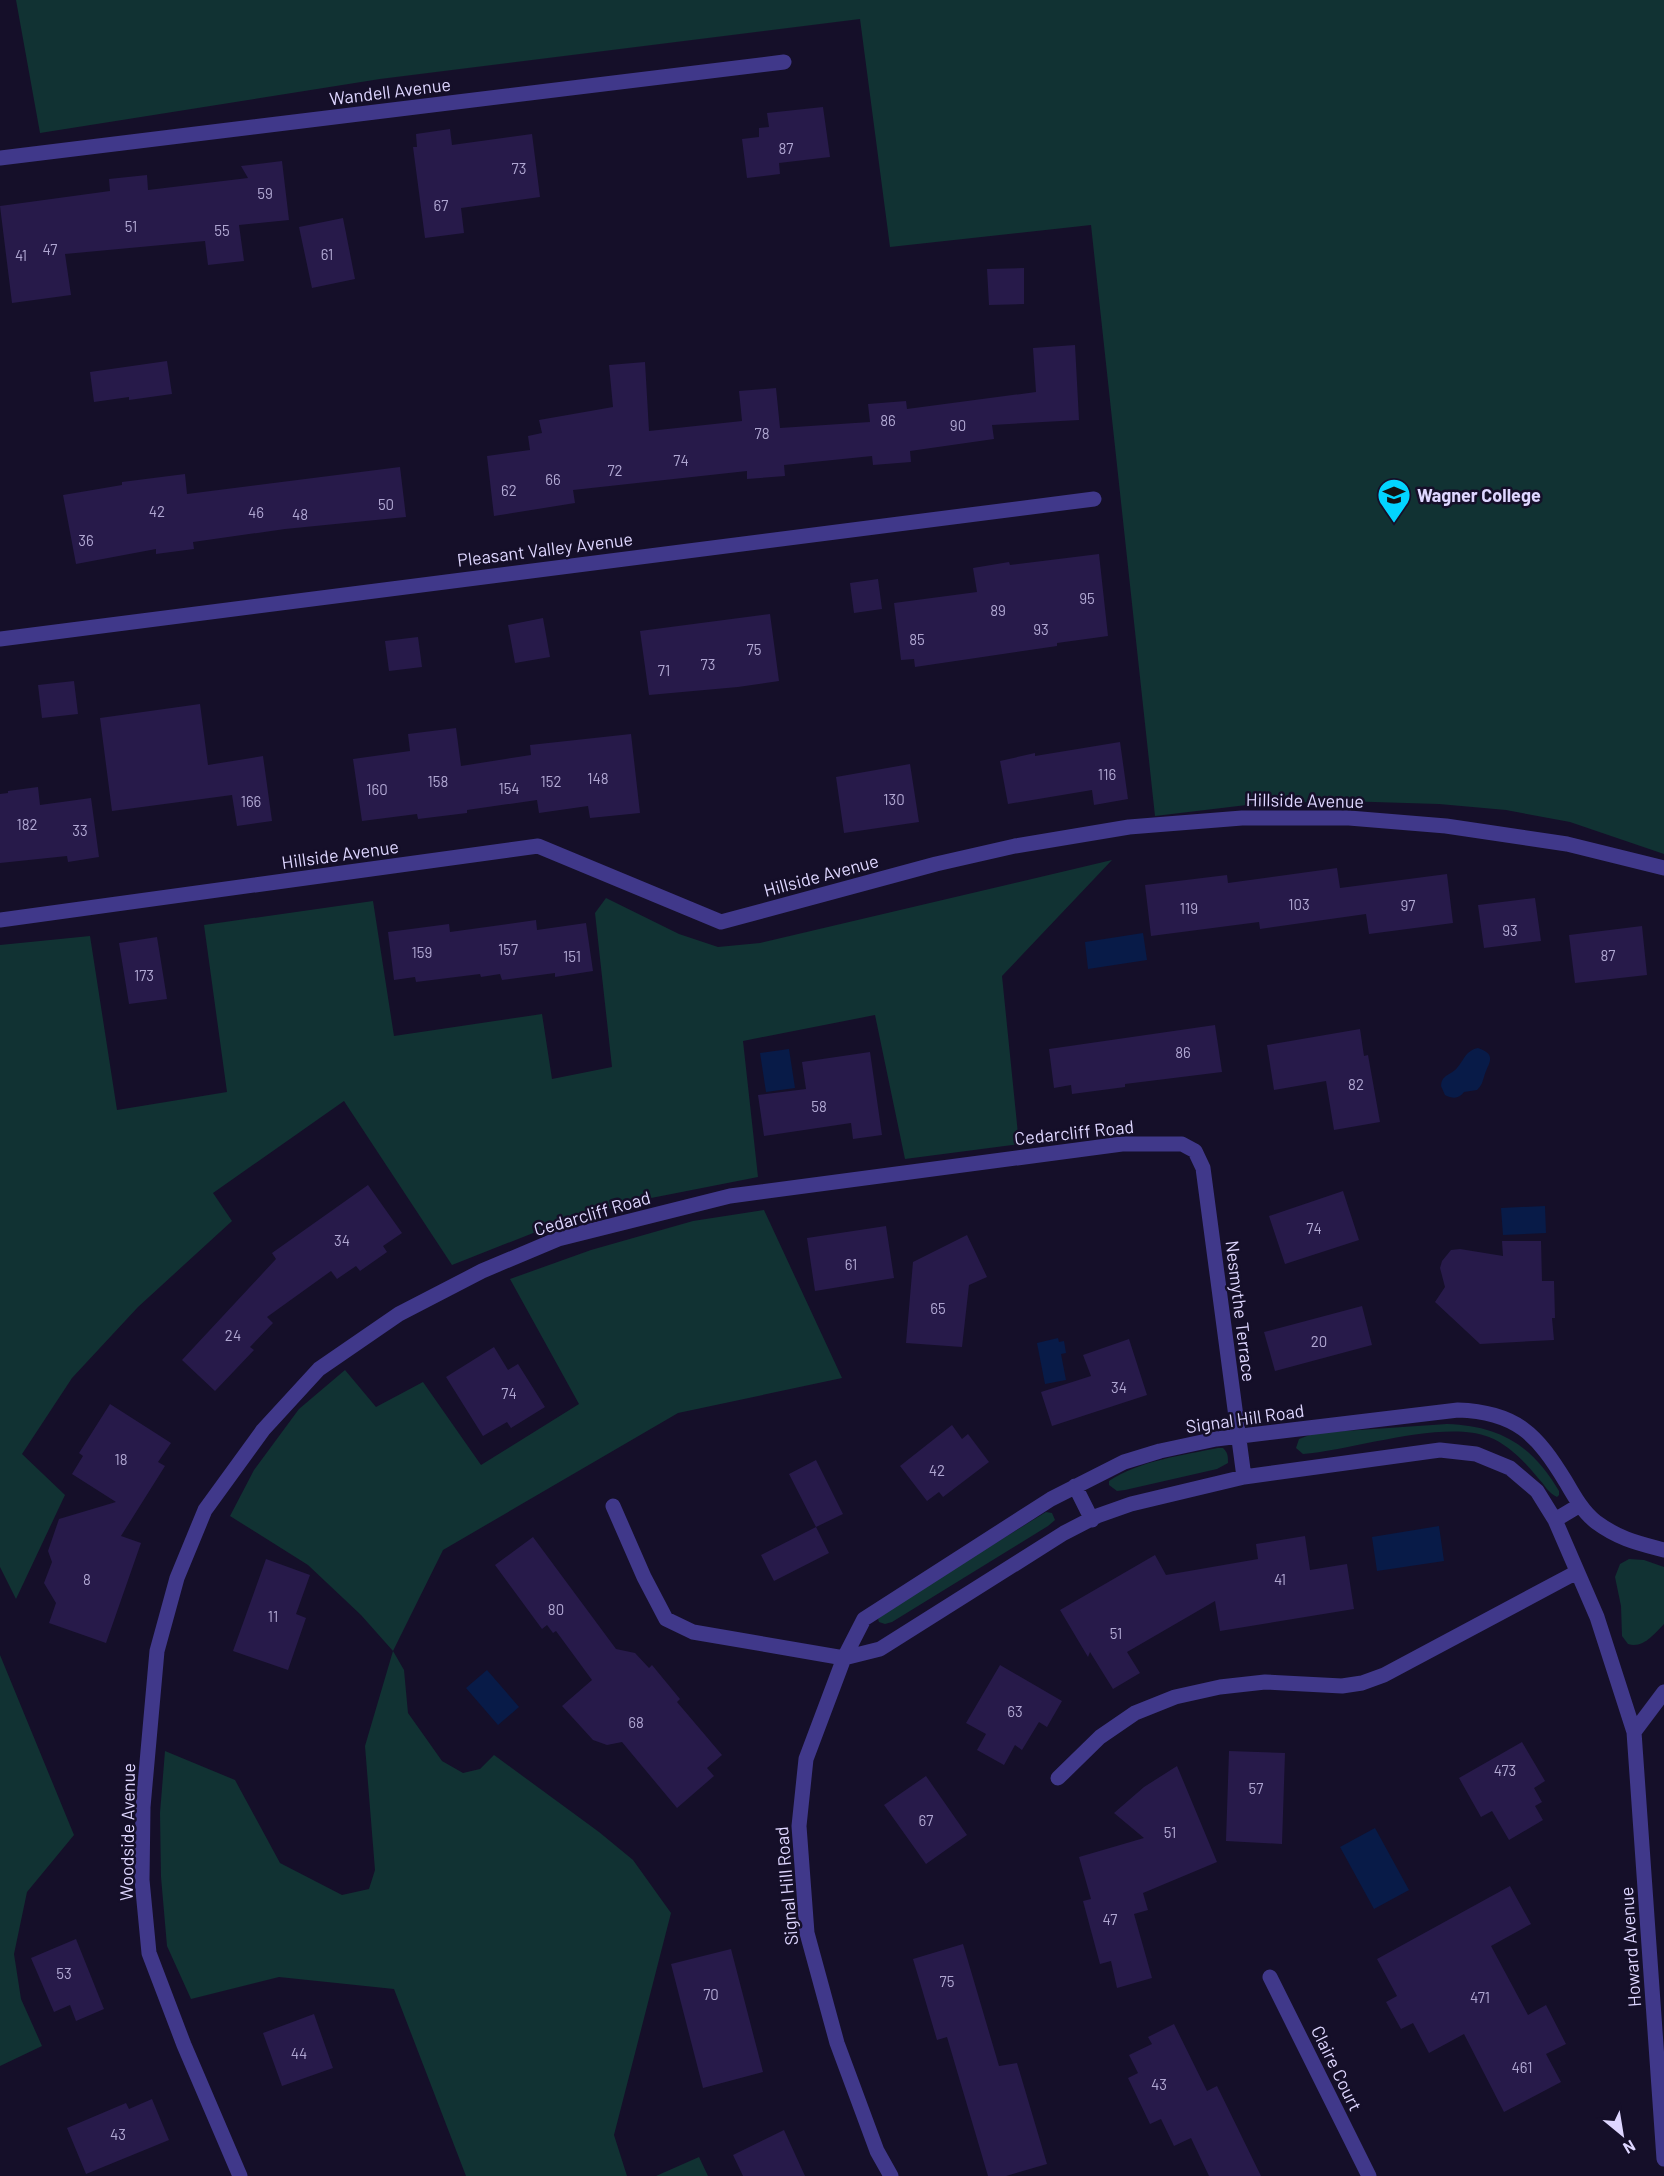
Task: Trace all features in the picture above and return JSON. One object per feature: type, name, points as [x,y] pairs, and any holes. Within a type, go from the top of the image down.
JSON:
[{"type":"street","name":"Wandell Avenue","points":[[0,158],[784,62]]},
{"type":"street","name":"Pleasant Valley Avenue","points":[[0,639],[1094,499]]},
{"type":"street","name":"Hillside Avenue","points":[[0,920],[538,846],[721,922],[936,864],[1015,846],[1129,827],[1242,818],[1349,818],[1446,826],[1567,844],[1664,868]]},
{"type":"street","name":"Cedarcliff Road","points":[[157,1651],[177,1578],[206,1510],[263,1430],[319,1369],[399,1314],[482,1271],[558,1239],[730,1196],[1122,1144],[1182,1144],[1195,1151]]},
{"type":"street","name":"Nesmythe Terrace","points":[[1195,1151],[1203,1168],[1244,1477]]},
{"type":"street","name":"Signal Hill Road","points":[[891,2176],[877,2151],[837,2043],[807,1933],[799,1826],[806,1759],[844,1658],[864,1619],[1051,1498],[1124,1462],[1160,1450],[1238,1436],[1458,1410],[1480,1411],[1503,1417],[1528,1431],[1549,1455],[1580,1504],[1595,1521],[1624,1540],[1664,1550]]},
{"type":"street","points":[[613,1506],[644,1577],[666,1618],[693,1632],[844,1658],[880,1649],[1064,1533],[1092,1520],[1131,1504],[1244,1477],[1440,1450],[1476,1454],[1510,1468],[1537,1491],[1555,1520],[1580,1504]]},
{"type":"street","points":[[1075,1486],[1092,1520]]},
{"type":"street","name":"Howard Avenue","points":[[1555,1520],[1597,1617],[1634,1731],[1664,2159]]},
{"type":"street","points":[[1058,1778],[1100,1737],[1135,1713],[1175,1697],[1220,1687],[1265,1682],[1342,1686],[1362,1683],[1384,1675],[1577,1572]]},
{"type":"street","name":"Woodside Avenue","points":[[157,1651],[143,1807],[142,1880],[149,1953],[184,2045],[240,2176]]},
{"type":"street","points":[[1634,1731],[1664,1692]]},
{"type":"street","name":"Claire Court","points":[[1270,1977],[1369,2176]]},
{"type":"green space","name":"Wagner College","points":[[16,0],[1664,0],[1664,854],[1570,822],[1506,810],[1439,804],[1341,801],[1255,804],[1155,816],[1091,225],[890,247],[860,19],[380,79],[40,133]]},
{"type":"green space","points":[[1112,860],[1002,976],[1019,1144],[905,1159],[875,1015],[743,1041],[758,1177],[641,1200],[561,1222],[452,1265],[344,1101],[213,1193],[232,1221],[138,1307],[72,1378],[22,1454],[65,1495],[16,1599],[0,1567],[0,945],[90,936],[117,1110],[227,1092],[204,925],[373,901],[394,1036],[542,1014],[552,1079],[612,1067],[595,913],[606,898],[679,934],[718,947],[760,943]]},
{"type":"green space","points":[[764,1210],[842,1378],[678,1413],[443,1550],[393,1651],[361,1615],[308,1565],[230,1516],[254,1470],[299,1409],[345,1370],[376,1407],[423,1382],[481,1465],[579,1404],[510,1279],[591,1250],[693,1221]]},
{"type":"green space","points":[[1447,1424],[1483,1429],[1513,1441],[1538,1461],[1559,1491],[1559,1495],[1557,1497],[1551,1493],[1510,1449],[1489,1437],[1470,1432],[1424,1433],[1303,1454],[1296,1448],[1299,1439],[1315,1433]]},
{"type":"green space","points":[[1218,1448],[1226,1451],[1228,1463],[1217,1469],[1125,1490],[1117,1491],[1109,1485],[1109,1481],[1133,1468],[1176,1456]]},
{"type":"green space","points":[[1046,1512],[1052,1513],[1055,1520],[1048,1526],[892,1622],[885,1624],[879,1622],[878,1619],[885,1611]]},
{"type":"green space","points":[[1629,1559],[1644,1560],[1664,1567],[1664,1624],[1648,1640],[1633,1645],[1628,1644],[1622,1636],[1621,1606],[1615,1577],[1620,1564]]},
{"type":"green space","points":[[393,1651],[404,1670],[408,1713],[442,1761],[463,1773],[480,1769],[494,1755],[599,1832],[633,1860],[671,1913],[614,2135],[627,2176],[466,2176],[394,1989],[279,1977],[191,1999],[167,1946],[161,1877],[160,1813],[165,1751],[235,1780],[280,1863],[342,1895],[369,1889],[375,1870],[365,1746]]},
{"type":"green space","points":[[0,1655],[74,1835],[27,1892],[14,1954],[21,1999],[42,2046],[0,2066]]},
{"type":"green space","points":[[699,2157],[708,2176],[656,2176]]},
{"type":"water","points":[[1143,933],[1147,960],[1088,969],[1085,942]]},
{"type":"water","points":[[1478,1048],[1490,1057],[1480,1087],[1477,1090],[1464,1092],[1456,1098],[1445,1095],[1441,1086],[1443,1079],[1457,1068],[1468,1053]]},
{"type":"water","points":[[789,1049],[795,1088],[766,1092],[760,1053]]},
{"type":"water","points":[[1545,1206],[1546,1233],[1503,1235],[1501,1208]]},
{"type":"water","points":[[1058,1338],[1059,1342],[1064,1341],[1066,1353],[1061,1354],[1066,1380],[1045,1384],[1037,1343]]},
{"type":"water","points":[[1439,1526],[1444,1561],[1377,1571],[1372,1537]]},
{"type":"water","points":[[487,1670],[519,1707],[498,1725],[466,1688]]},
{"type":"water","points":[[1375,1828],[1409,1890],[1374,1909],[1340,1847]]},
{"type":"building","points":[[823,107],[830,157],[779,163],[780,174],[747,178],[742,139],[759,137],[759,128],[769,127],[767,113]]},
{"type":"building","points":[[450,129],[452,145],[532,134],[540,197],[461,208],[464,233],[425,238],[413,147],[417,147],[416,134]]},
{"type":"building","points":[[282,161],[289,220],[239,225],[244,261],[208,265],[205,241],[65,254],[71,295],[12,303],[0,206],[110,191],[109,179],[147,175],[148,190],[248,178],[241,166]]},
{"type":"building","points":[[343,218],[355,279],[312,288],[299,227]]},
{"type":"building","points":[[1024,268],[1024,304],[989,305],[987,269]]},
{"type":"building","points":[[1075,345],[1079,420],[992,425],[994,439],[910,451],[911,462],[873,465],[872,456],[784,465],[785,476],[747,479],[747,471],[573,490],[575,503],[494,516],[487,456],[530,450],[528,436],[542,433],[539,420],[613,407],[609,365],[645,362],[649,431],[742,421],[739,391],[776,388],[780,428],[870,422],[868,404],[906,401],[907,409],[1036,392],[1033,348]]},
{"type":"building","points":[[167,361],[172,394],[94,402],[90,372]]},
{"type":"building","points":[[400,467],[406,517],[285,529],[193,542],[194,549],[156,554],[156,549],[76,564],[63,495],[122,485],[122,482],[185,474],[187,494]]},
{"type":"building","points":[[1099,554],[1108,636],[915,667],[914,659],[901,660],[894,603],[977,592],[973,568],[1009,562],[1010,565]]},
{"type":"building","points":[[878,579],[882,609],[854,613],[850,583]]},
{"type":"building","points":[[770,614],[779,681],[649,695],[640,631]]},
{"type":"building","points":[[543,618],[550,657],[515,663],[508,625]]},
{"type":"building","points":[[418,637],[422,667],[389,671],[385,641]]},
{"type":"building","points":[[74,681],[78,714],[42,718],[38,685]]},
{"type":"building","points":[[200,704],[208,765],[263,756],[272,821],[237,826],[232,795],[112,811],[100,718]]},
{"type":"building","points":[[456,728],[461,766],[531,755],[530,745],[631,734],[640,813],[590,818],[588,806],[539,813],[537,800],[467,810],[467,813],[418,819],[417,814],[362,821],[353,759],[410,751],[408,734]]},
{"type":"building","points":[[1120,742],[1128,799],[1094,805],[1092,790],[1008,804],[1000,761],[1035,753],[1035,756]]},
{"type":"building","points":[[910,764],[919,822],[844,833],[836,777]]},
{"type":"building","points":[[38,787],[40,805],[91,798],[99,857],[68,862],[67,856],[0,863],[0,794]]},
{"type":"building","points":[[1337,868],[1340,888],[1447,874],[1453,923],[1369,934],[1366,914],[1260,929],[1259,922],[1151,936],[1145,885],[1227,875],[1228,883]]},
{"type":"building","points":[[1535,898],[1541,941],[1484,948],[1478,905]]},
{"type":"building","points":[[536,920],[537,930],[586,923],[593,971],[555,977],[555,973],[502,980],[500,974],[481,977],[480,974],[416,982],[415,977],[394,980],[388,932],[449,924],[450,932]]},
{"type":"building","points":[[1642,926],[1647,975],[1575,983],[1569,935]]},
{"type":"building","points":[[157,937],[167,999],[129,1004],[119,943]]},
{"type":"building","points":[[1215,1025],[1222,1072],[1125,1084],[1125,1087],[1072,1094],[1071,1085],[1054,1088],[1049,1049]]},
{"type":"building","points":[[1360,1029],[1364,1056],[1368,1055],[1380,1122],[1334,1130],[1326,1081],[1274,1090],[1267,1045]]},
{"type":"building","points":[[870,1052],[882,1135],[853,1139],[851,1123],[764,1136],[758,1095],[806,1089],[802,1062]]},
{"type":"building","points":[[368,1185],[402,1233],[383,1246],[387,1252],[360,1271],[356,1266],[337,1279],[331,1271],[267,1317],[273,1323],[250,1347],[254,1350],[215,1391],[182,1360],[276,1259],[272,1253]]},
{"type":"building","points":[[1343,1191],[1359,1240],[1285,1264],[1269,1216]]},
{"type":"building","points":[[886,1226],[894,1278],[815,1291],[807,1238]]},
{"type":"building","points":[[967,1235],[987,1277],[969,1285],[962,1347],[906,1343],[913,1262]]},
{"type":"building","points":[[1502,1241],[1541,1241],[1542,1281],[1554,1281],[1555,1318],[1552,1318],[1554,1340],[1480,1344],[1435,1302],[1445,1287],[1440,1268],[1442,1261],[1451,1250],[1460,1249],[1503,1256]]},
{"type":"building","points":[[1362,1306],[1372,1345],[1275,1371],[1264,1332]]},
{"type":"building","points":[[1129,1339],[1147,1395],[1052,1426],[1041,1392],[1091,1376],[1083,1355]]},
{"type":"building","points":[[494,1347],[508,1370],[518,1364],[545,1407],[511,1428],[507,1422],[483,1436],[446,1377]]},
{"type":"building","points":[[110,1404],[171,1443],[158,1462],[165,1466],[121,1536],[141,1543],[106,1643],[49,1623],[56,1603],[44,1583],[52,1562],[48,1551],[59,1519],[116,1502],[72,1474],[83,1456],[79,1453]]},
{"type":"building","points":[[952,1425],[962,1439],[968,1434],[989,1462],[943,1497],[939,1492],[927,1501],[900,1466]]},
{"type":"building","points":[[816,1460],[843,1514],[816,1527],[789,1474]]},
{"type":"building","points":[[816,1527],[829,1553],[774,1581],[761,1555]]},
{"type":"building","points":[[1305,1536],[1310,1570],[1347,1564],[1354,1609],[1220,1631],[1215,1601],[1127,1652],[1140,1673],[1113,1689],[1090,1652],[1088,1657],[1060,1610],[1155,1555],[1166,1575],[1258,1559],[1256,1544]]},
{"type":"building","points":[[533,1537],[616,1649],[635,1653],[649,1668],[652,1665],[680,1699],[677,1702],[722,1755],[707,1768],[714,1776],[677,1808],[622,1742],[607,1745],[593,1740],[562,1706],[592,1680],[556,1631],[553,1633],[547,1625],[542,1629],[495,1565]]},
{"type":"building","points":[[266,1559],[310,1575],[296,1614],[306,1618],[288,1670],[233,1651]]},
{"type":"building","points":[[1000,1665],[1062,1701],[1047,1727],[1039,1722],[1022,1750],[1015,1745],[1004,1765],[977,1750],[986,1734],[966,1723]]},
{"type":"building","points":[[1522,1742],[1545,1781],[1534,1788],[1542,1802],[1535,1806],[1543,1820],[1509,1840],[1492,1811],[1481,1817],[1459,1778]]},
{"type":"building","points":[[1229,1751],[1285,1753],[1282,1844],[1226,1841]]},
{"type":"building","points":[[1177,1766],[1217,1862],[1143,1893],[1148,1910],[1134,1914],[1152,1978],[1117,1988],[1111,1961],[1100,1964],[1083,1901],[1091,1899],[1079,1857],[1144,1838],[1114,1813],[1144,1787]]},
{"type":"building","points":[[926,1776],[967,1835],[926,1864],[884,1805]]},
{"type":"building","points":[[1510,1886],[1531,1924],[1491,1946],[1528,2015],[1546,2005],[1566,2044],[1546,2054],[1561,2082],[1504,2112],[1464,2034],[1429,2053],[1413,2023],[1401,2029],[1386,2002],[1397,1996],[1377,1959]]},
{"type":"building","points":[[76,1939],[104,2009],[76,2021],[70,2005],[54,2012],[31,1958]]},
{"type":"building","points":[[963,1944],[999,2066],[1017,2063],[1047,2164],[1006,2176],[988,2176],[947,2037],[937,2040],[913,1959]]},
{"type":"building","points":[[731,1949],[763,2072],[703,2088],[671,1964]]},
{"type":"building","points":[[314,2014],[333,2068],[282,2086],[263,2033]]},
{"type":"building","points":[[1174,2024],[1207,2091],[1217,2086],[1261,2176],[1209,2176],[1191,2138],[1174,2146],[1161,2119],[1150,2124],[1128,2078],[1138,2073],[1129,2055],[1152,2044],[1148,2037]]},
{"type":"building","points":[[152,2099],[169,2140],[86,2174],[67,2128],[126,2103],[129,2109]]},
{"type":"building","points":[[784,2130],[805,2176],[743,2176],[733,2155]]},
{"type":"place","name":"Wagner College","points":[[1394,524]]}]
